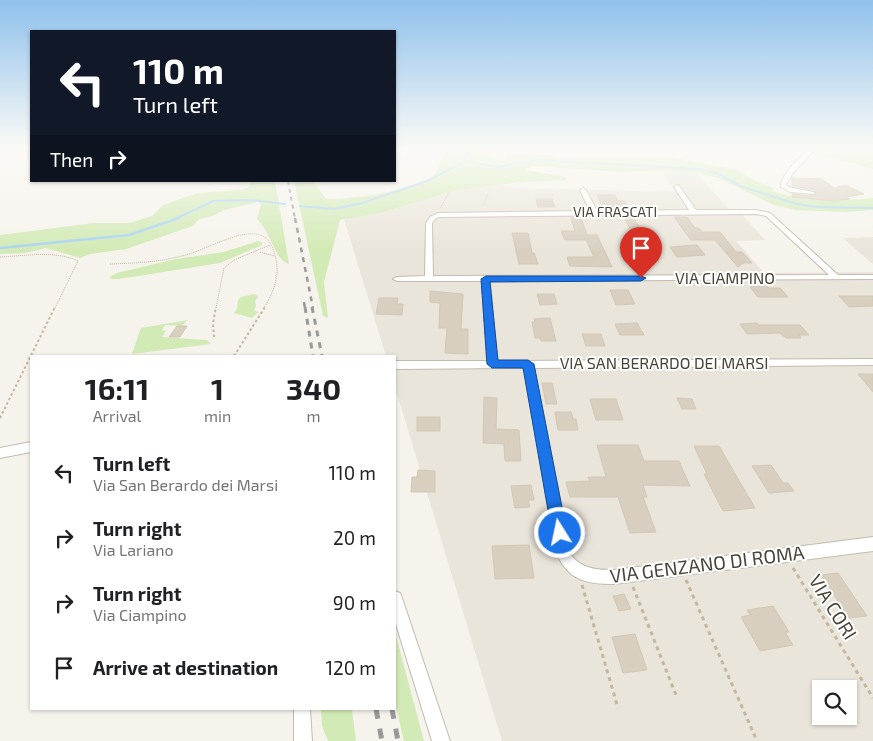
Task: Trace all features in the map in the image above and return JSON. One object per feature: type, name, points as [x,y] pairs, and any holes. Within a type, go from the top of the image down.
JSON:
[{"type":"street","points":[[784,183],[784,186],[790,190],[812,193]]},
{"type":"street","points":[[676,187],[694,212]]},
{"type":"street","points":[[583,190],[594,212]]},
{"type":"street","name":"VIA FRASCATI","points":[[434,216],[481,213],[594,212],[753,212],[768,214],[836,277]]},
{"type":"street","points":[[429,279],[429,223],[434,216]]},
{"type":"street","name":"VIA CIAMPINO","points":[[397,279],[873,277]]},
{"type":"street","points":[[486,279],[492,364]]},
{"type":"street","name":"VIA SAN BERARDO DEI MARSI","points":[[396,365],[873,362]]},
{"type":"street","points":[[528,364],[563,552],[569,564],[578,571]]},
{"type":"street","points":[[0,453],[30,447]]},
{"type":"street","name":"VIA GENZANO DI ROMA","points":[[578,571],[596,577],[628,575],[873,544]]},
{"type":"street","points":[[396,601],[441,741]]},
{"type":"street","points":[[302,710],[304,741]]},
{"type":"path","points":[[434,216],[449,193]]},
{"type":"path","points":[[481,213],[488,194]]},
{"type":"path","points":[[110,264],[150,263],[189,254],[248,233],[264,236],[276,257],[279,269],[270,298],[260,316],[241,340],[234,355]]},
{"type":"path","points":[[214,337],[213,323],[224,268],[237,258],[255,253],[270,245]]},
{"type":"path","points":[[255,253],[267,253],[276,257]]},
{"type":"path","points":[[0,258],[38,256],[68,258],[78,262],[32,355]]},
{"type":"path","points":[[0,418],[30,358]]},
{"type":"path","name":"VIA CORI","points":[[785,555],[873,698]]},
{"type":"path","points":[[681,568],[757,741]]},
{"type":"path","points":[[578,571],[618,708]]},
{"type":"path","points":[[628,575],[676,694]]},
{"type":"shaded area","points":[[670,183],[705,183],[730,210],[739,211],[765,240],[736,241],[764,273],[873,272],[873,741],[502,741],[396,390],[396,355],[386,355],[344,219],[380,213],[458,190],[499,185],[524,188],[676,192]]},
{"type":"shaded area","points":[[873,237],[873,264],[843,238]]},
{"type":"green space","points":[[251,183],[275,183],[289,264],[280,257],[266,230],[257,219],[261,204],[258,202],[224,210],[213,216],[199,219],[193,226],[126,249],[90,254],[80,258],[46,248],[25,253],[0,254],[0,235],[93,223],[130,223],[152,216],[163,205],[197,193],[248,188]]},
{"type":"green space","points":[[294,183],[314,183],[326,199],[365,196],[421,183],[516,183],[458,190],[380,213],[340,220],[324,282],[328,318],[323,316]]},
{"type":"green space","points":[[727,183],[759,183],[773,188],[772,191],[793,197],[834,201],[873,198],[873,210],[846,212],[795,210],[774,205]]},
{"type":"green space","points":[[258,241],[262,242],[262,245],[220,263],[119,279],[109,277],[117,273],[176,259],[224,252]]},
{"type":"green space","points":[[255,294],[258,297],[255,301],[256,306],[254,310],[258,312],[252,318],[234,313],[238,300],[241,297]]},
{"type":"green space","points":[[188,320],[181,326],[165,325],[162,330],[166,331],[162,337],[207,340],[211,344],[132,354],[141,328]]},
{"type":"green space","points":[[396,636],[424,741],[404,741],[396,706]]},
{"type":"green space","points":[[321,710],[352,710],[356,741],[328,741],[322,726]]},
{"type":"building","points":[[792,183],[827,183],[834,188],[846,185],[864,194],[846,197],[850,199],[834,201],[792,197],[792,194],[814,196],[816,194],[814,190],[792,186]]},
{"type":"building","points":[[597,195],[615,195],[618,201],[624,201],[629,209],[604,209]]},
{"type":"building","points":[[536,199],[552,199],[555,207],[538,207]]},
{"type":"building","points":[[624,217],[633,217],[643,234],[633,234]]},
{"type":"building","points":[[674,217],[687,217],[695,228],[699,228],[702,232],[720,232],[736,252],[742,252],[752,263],[743,263],[738,267],[715,240],[691,240]]},
{"type":"building","points":[[571,218],[581,218],[587,235],[597,235],[612,267],[570,266],[567,257],[594,257],[586,240],[565,240],[561,231],[575,231]]},
{"type":"building","points":[[512,233],[528,233],[532,253],[534,253],[538,264],[519,264]]},
{"type":"building","points":[[697,245],[705,255],[677,257],[670,247]]},
{"type":"building","points":[[767,286],[769,288],[780,288],[788,297],[758,297],[750,287]]},
{"type":"building","points":[[610,290],[628,290],[635,304],[616,305]]},
{"type":"building","points":[[430,291],[463,294],[461,329],[468,329],[468,354],[445,353],[447,328],[439,328],[440,303],[430,302]]},
{"type":"building","points":[[537,294],[554,294],[557,304],[540,305]]},
{"type":"building","points":[[839,296],[873,296],[873,306],[849,307]]},
{"type":"building","points":[[379,298],[398,298],[397,304],[403,304],[402,315],[376,314]]},
{"type":"building","points":[[550,318],[556,341],[541,341],[540,338],[535,338],[532,322],[535,322],[534,319]]},
{"type":"building","points":[[637,323],[644,335],[620,335],[615,324]]},
{"type":"building","points":[[757,323],[759,325],[800,325],[809,335],[799,335],[801,338],[786,338],[780,333],[747,334],[740,324]]},
{"type":"building","points":[[177,326],[187,326],[180,337],[169,337]]},
{"type":"building","points":[[582,334],[601,334],[605,346],[586,346]]},
{"type":"building","points":[[858,374],[873,374],[873,392]]},
{"type":"building","points":[[542,383],[552,383],[557,404],[546,404]]},
{"type":"building","points":[[484,397],[497,398],[496,429],[519,430],[521,461],[505,461],[504,444],[483,443]]},
{"type":"building","points":[[677,398],[692,399],[696,409],[682,409]]},
{"type":"building","points":[[590,399],[616,399],[623,420],[596,420]]},
{"type":"building","points":[[555,412],[571,412],[573,419],[576,419],[578,430],[558,430]]},
{"type":"building","points":[[417,417],[440,417],[440,431],[417,431]]},
{"type":"building","points":[[597,445],[638,445],[644,461],[679,461],[690,486],[643,485],[647,497],[643,497],[656,532],[630,533],[618,497],[570,497],[566,482],[590,481],[588,477],[606,477]]},
{"type":"building","points":[[694,446],[719,446],[755,508],[723,511],[704,474],[707,474]]},
{"type":"building","points":[[771,465],[783,483],[788,483],[794,491],[769,493],[752,466]]},
{"type":"building","points":[[418,470],[435,471],[435,492],[411,492],[412,477],[417,477]]},
{"type":"building","points":[[531,485],[534,500],[528,500],[530,507],[515,508],[511,486]]},
{"type":"building","points":[[529,545],[534,578],[495,579],[492,546]]},
{"type":"building","points":[[838,573],[867,616],[849,618],[821,575]]},
{"type":"building","points":[[624,594],[631,609],[619,611],[613,596]]},
{"type":"building","points":[[773,606],[789,632],[785,632],[793,645],[760,651],[741,617],[750,615],[747,610]]},
{"type":"building","points":[[635,634],[647,670],[623,673],[612,637]]},
{"type":"waterway","points":[[300,206],[334,209],[362,203],[422,183]]},
{"type":"waterway","points":[[734,183],[797,204],[817,207],[873,208]]},
{"type":"waterway","points":[[175,219],[213,201],[251,200],[285,204]]},
{"type":"waterway","points":[[0,248],[129,235],[179,218]]},
{"type":"railway","points":[[288,183],[295,219]]},
{"type":"railway","points":[[295,218],[313,308]]},
{"type":"railway","points":[[304,302],[305,308]]},
{"type":"railway","points":[[305,307],[313,355]]},
{"type":"railway","points":[[312,307],[322,355]]},
{"type":"railway","points":[[376,710],[382,741]]},
{"type":"railway","points":[[392,710],[398,741]]},
{"type":"route","points":[[560,533],[528,364],[492,364],[486,279],[641,278]]}]
